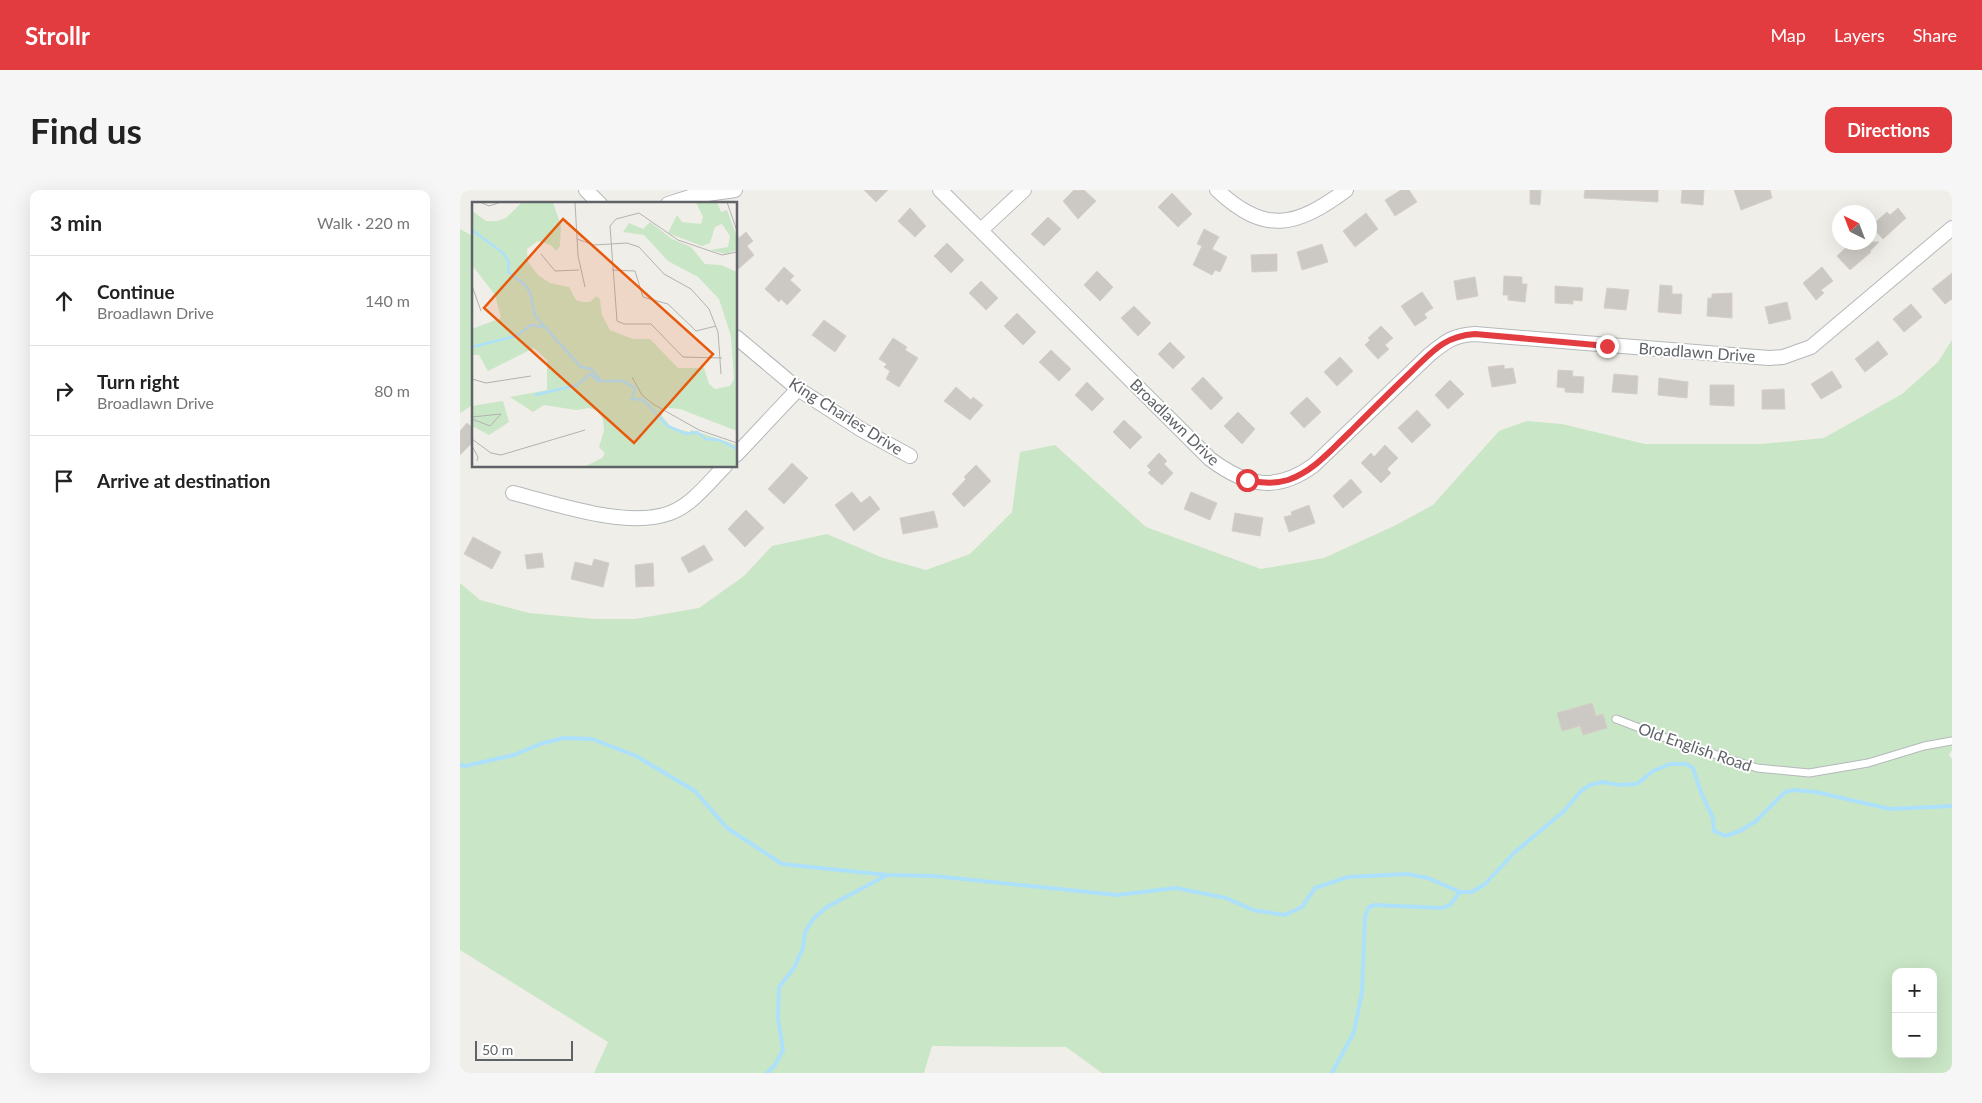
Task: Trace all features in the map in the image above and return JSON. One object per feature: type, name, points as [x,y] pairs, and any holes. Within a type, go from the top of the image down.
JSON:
[{"type":"street","points":[[586,190],[598,202]]},
{"type":"street","points":[[674,202],[693,196],[734,190]]},
{"type":"street","name":"Broadlawn Drive","points":[[940,190],[1210,460],[1228,473],[1247,480],[1272,483],[1301,475],[1314,465],[1429,355],[1448,340],[1460,335],[1475,334],[1607,346],[1783,357],[1811,347],[1952,228]]},
{"type":"street","points":[[981,230],[1024,190]]},
{"type":"street","points":[[1217,190],[1231,203],[1254,216],[1265,221],[1283,222],[1315,210],[1346,190]]},
{"type":"street","name":"King Charles Drive","points":[[738,339],[798,389],[862,430],[910,456]]},
{"type":"street","points":[[738,453],[798,389]]},
{"type":"street","points":[[513,493],[606,515],[624,518],[648,518],[671,513],[684,506],[723,468]]},
{"type":"lane","name":"Old English Road","points":[[1616,719],[1674,741],[1757,768],[1809,773],[1868,763],[1924,746],[1952,741]]},
{"type":"green space","points":[[460,229],[472,236],[472,405],[460,413]]},
{"type":"green space","points":[[1952,340],[1952,750],[1949,755],[1952,759],[1952,1073],[1102,1073],[1066,1047],[932,1046],[924,1073],[594,1073],[608,1042],[460,950],[460,583],[480,600],[529,613],[596,619],[635,619],[699,608],[744,576],[772,546],[827,534],[883,558],[926,570],[970,554],[1012,512],[1020,452],[1055,445],[1146,527],[1261,569],[1324,558],[1394,526],[1433,505],[1499,431],[1527,421],[1562,424],[1645,444],[1761,444],[1824,438],[1902,394],[1938,362]]},
{"type":"building","points":[[864,190],[888,190],[876,202]]},
{"type":"building","points":[[1074,190],[1084,190],[1096,201],[1078,219],[1063,201]]},
{"type":"building","points":[[1401,190],[1409,190],[1417,202],[1395,216],[1385,200]]},
{"type":"building","points":[[1530,190],[1541,190],[1540,205],[1530,204]]},
{"type":"building","points":[[1585,190],[1658,190],[1658,202],[1584,198]]},
{"type":"building","points":[[1682,190],[1704,190],[1703,205],[1681,203]]},
{"type":"building","points":[[1734,190],[1770,190],[1772,198],[1741,210]]},
{"type":"building","points":[[1172,193],[1192,214],[1178,227],[1158,207]]},
{"type":"building","points":[[910,208],[926,226],[915,237],[898,221]]},
{"type":"building","points":[[1898,208],[1906,218],[1883,239],[1877,232],[1877,221],[1887,212],[1890,215]]},
{"type":"building","points":[[1366,213],[1378,229],[1355,247],[1343,231]]},
{"type":"building","points":[[1048,217],[1061,229],[1044,246],[1031,234]]},
{"type":"building","points":[[1204,229],[1219,237],[1212,249],[1227,257],[1220,272],[1215,270],[1212,275],[1193,265],[1202,246],[1197,244]]},
{"type":"building","points":[[746,232],[753,241],[747,246],[754,255],[738,269],[738,237],[739,238]]},
{"type":"building","points":[[947,243],[964,260],[951,273],[934,256]]},
{"type":"building","points":[[1322,244],[1328,262],[1302,270],[1297,252]]},
{"type":"building","points":[[1843,250],[1871,250],[1850,270],[1837,256]]},
{"type":"building","points":[[1277,254],[1277,271],[1252,272],[1251,255]]},
{"type":"building","points":[[784,267],[794,276],[790,280],[801,290],[787,305],[781,299],[779,302],[765,289]]},
{"type":"building","points":[[1822,267],[1833,281],[1821,290],[1824,293],[1816,300],[1803,283]]},
{"type":"building","points":[[1097,271],[1113,287],[1100,301],[1084,285]]},
{"type":"building","points":[[1952,273],[1952,299],[1945,304],[1932,289]]},
{"type":"building","points":[[1504,276],[1522,277],[1522,284],[1527,284],[1525,302],[1508,300],[1508,295],[1503,295]]},
{"type":"building","points":[[1475,277],[1478,296],[1457,300],[1454,281]]},
{"type":"building","points":[[981,281],[998,298],[986,310],[969,293]]},
{"type":"building","points":[[1660,285],[1672,286],[1672,294],[1682,294],[1681,314],[1658,312]]},
{"type":"building","points":[[1555,286],[1583,288],[1582,301],[1573,300],[1573,304],[1555,303]]},
{"type":"building","points":[[1607,288],[1629,290],[1626,310],[1604,308]]},
{"type":"building","points":[[1422,292],[1433,308],[1424,314],[1427,318],[1415,326],[1401,306]]},
{"type":"building","points":[[1732,293],[1732,318],[1707,316],[1708,298],[1712,298],[1712,294]]},
{"type":"building","points":[[1787,302],[1791,319],[1769,324],[1765,307]]},
{"type":"building","points":[[1911,304],[1922,317],[1904,332],[1893,319]]},
{"type":"building","points":[[1134,306],[1151,323],[1138,336],[1121,318]]},
{"type":"building","points":[[1017,313],[1036,332],[1023,345],[1004,326]]},
{"type":"building","points":[[824,320],[846,336],[835,352],[812,335]]},
{"type":"building","points":[[1381,326],[1393,338],[1385,345],[1389,349],[1378,359],[1365,345],[1370,340],[1368,338]]},
{"type":"building","points":[[893,338],[907,347],[905,350],[918,358],[899,387],[886,379],[890,371],[884,367],[887,364],[879,359]]},
{"type":"building","points":[[1878,341],[1888,354],[1865,372],[1855,359]]},
{"type":"building","points":[[1170,342],[1185,357],[1173,369],[1158,354]]},
{"type":"building","points":[[1051,350],[1071,369],[1059,381],[1039,362]]},
{"type":"building","points":[[1340,357],[1353,371],[1337,386],[1324,372]]},
{"type":"building","points":[[1504,365],[1504,369],[1513,368],[1516,383],[1492,387],[1488,367]]},
{"type":"building","points":[[1558,370],[1573,371],[1572,376],[1584,377],[1583,393],[1565,392],[1565,388],[1557,387]]},
{"type":"building","points":[[1832,371],[1842,387],[1821,399],[1811,384]]},
{"type":"building","points":[[1614,374],[1638,376],[1637,394],[1612,392]]},
{"type":"building","points":[[1203,377],[1223,398],[1211,410],[1191,389]]},
{"type":"building","points":[[1659,378],[1688,382],[1687,398],[1658,395]]},
{"type":"building","points":[[1450,380],[1464,394],[1448,409],[1435,395]]},
{"type":"building","points":[[1087,382],[1104,399],[1092,411],[1075,395]]},
{"type":"building","points":[[1710,385],[1734,385],[1734,406],[1710,405]]},
{"type":"building","points":[[956,387],[971,400],[973,397],[983,405],[970,420],[944,401]]},
{"type":"building","points":[[1784,389],[1785,409],[1762,409],[1762,390]]},
{"type":"building","points":[[1307,397],[1321,412],[1304,428],[1290,413]]},
{"type":"building","points":[[1417,410],[1431,425],[1412,443],[1398,428]]},
{"type":"building","points":[[1238,412],[1255,429],[1242,444],[1224,426]]},
{"type":"building","points":[[1124,420],[1142,437],[1130,449],[1113,432]]},
{"type":"building","points":[[467,423],[472,427],[472,443],[460,455],[460,431]]},
{"type":"building","points":[[1385,445],[1398,458],[1387,469],[1391,473],[1381,483],[1361,463],[1371,453],[1374,457]]},
{"type":"building","points":[[1159,453],[1167,461],[1164,464],[1173,473],[1162,485],[1148,473],[1151,470],[1147,466]]},
{"type":"building","points":[[792,463],[808,478],[784,504],[768,489]]},
{"type":"building","points":[[976,465],[991,481],[964,507],[952,494],[966,479],[964,477]]},
{"type":"building","points":[[1351,479],[1362,492],[1343,508],[1333,496]]},
{"type":"building","points":[[852,492],[861,503],[870,496],[880,509],[854,531],[835,505]]},
{"type":"building","points":[[1191,492],[1217,503],[1210,520],[1184,509]]},
{"type":"building","points":[[1309,505],[1315,523],[1289,532],[1284,517],[1292,515],[1291,512]]},
{"type":"building","points":[[746,510],[764,528],[745,547],[728,529]]},
{"type":"building","points":[[934,511],[938,527],[903,534],[900,518]]},
{"type":"building","points":[[1235,513],[1263,518],[1260,536],[1232,531]]},
{"type":"building","points":[[473,537],[501,552],[492,569],[464,554]]},
{"type":"building","points":[[704,545],[713,560],[689,573],[681,558]]},
{"type":"building","points":[[542,553],[544,567],[527,569],[525,555]]},
{"type":"building","points":[[594,559],[609,563],[603,587],[571,579],[575,562],[592,566]]},
{"type":"building","points":[[653,563],[654,586],[636,587],[635,565]]},
{"type":"building","points":[[1592,703],[1596,716],[1603,714],[1607,728],[1583,735],[1580,726],[1562,731],[1557,713]]},
{"type":"waterway","points":[[460,765],[465,766],[514,755],[540,744],[563,738],[592,739],[636,756],[695,791],[727,828],[782,864],[887,875],[934,876],[1117,895],[1176,888],[1226,898],[1253,910],[1285,915],[1302,907],[1315,888],[1348,877],[1407,874],[1428,878],[1460,892],[1472,892],[1485,884],[1514,853],[1564,811],[1581,791],[1590,785],[1603,782],[1619,785],[1637,784],[1653,771],[1670,764],[1686,764],[1693,768],[1700,790],[1713,818],[1714,831],[1725,836],[1740,831],[1756,821],[1785,792],[1794,790],[1816,792],[1890,809],[1952,806]]},
{"type":"waterway","points":[[767,1073],[775,1065],[783,1050],[778,1018],[779,987],[794,968],[803,948],[805,932],[814,918],[827,907],[887,875]]},
{"type":"waterway","points":[[1332,1073],[1354,1032],[1362,992],[1365,916],[1369,907],[1375,905],[1442,908],[1450,905],[1460,892]]},
{"type":"route","points":[[1247,480],[1259,483],[1272,483],[1301,475],[1329,452],[1429,355],[1448,340],[1460,335],[1475,334],[1607,346]]}]
